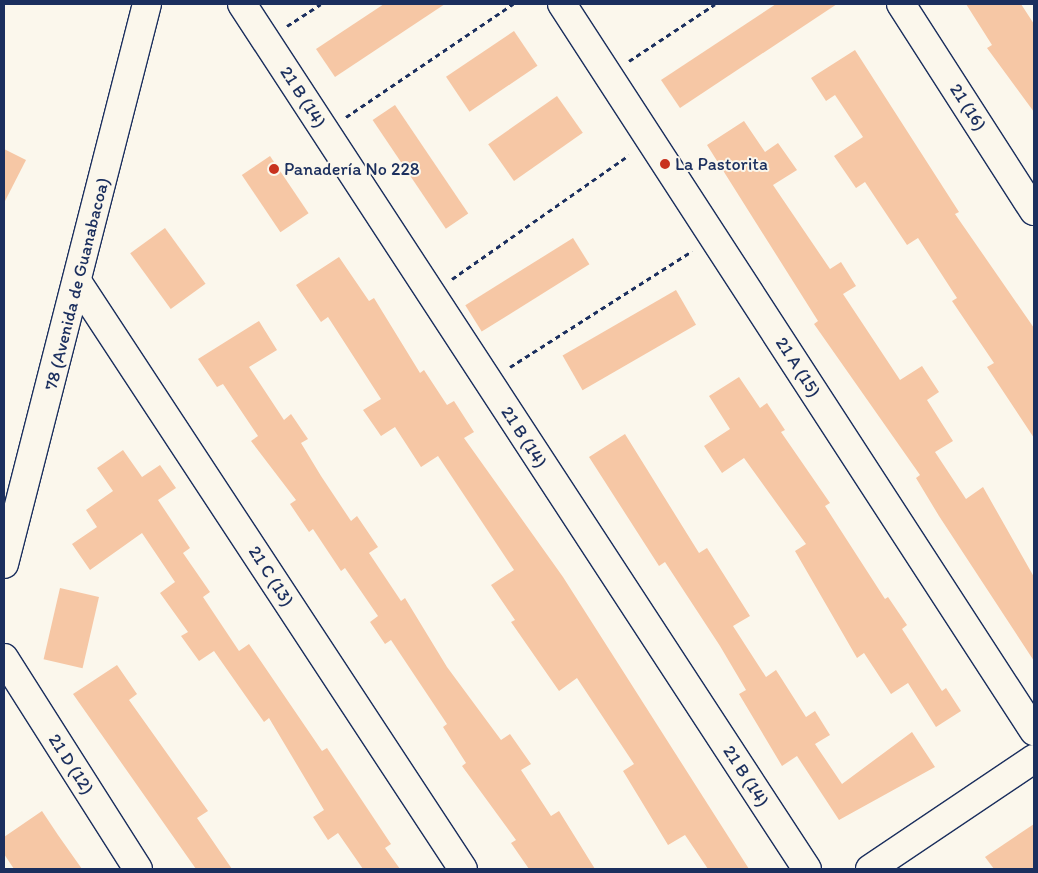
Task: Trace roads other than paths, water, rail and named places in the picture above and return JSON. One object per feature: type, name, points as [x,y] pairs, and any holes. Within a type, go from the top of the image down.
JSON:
[{"type":"street","name":"78 (Avenida de Guanabacoa)","points":[[4,564],[78,283],[147,4]]},
{"type":"street","name":"21 B (14)","points":[[242,4],[807,869]]},
{"type":"street","name":"21 A (15)","points":[[562,4],[1034,731]]},
{"type":"street","name":"21 (16)","points":[[901,4],[1034,211]]},
{"type":"street","name":"21 C (13)","points":[[78,283],[463,869]]},
{"type":"street","name":"21 D (12)","points":[[4,658],[138,869]]},
{"type":"street","points":[[870,869],[1034,759]]},
{"type":"place","name":"La Pastorita","points":[[665,164]]},
{"type":"place","name":"Panadería No 228","points":[[274,169]]}]
